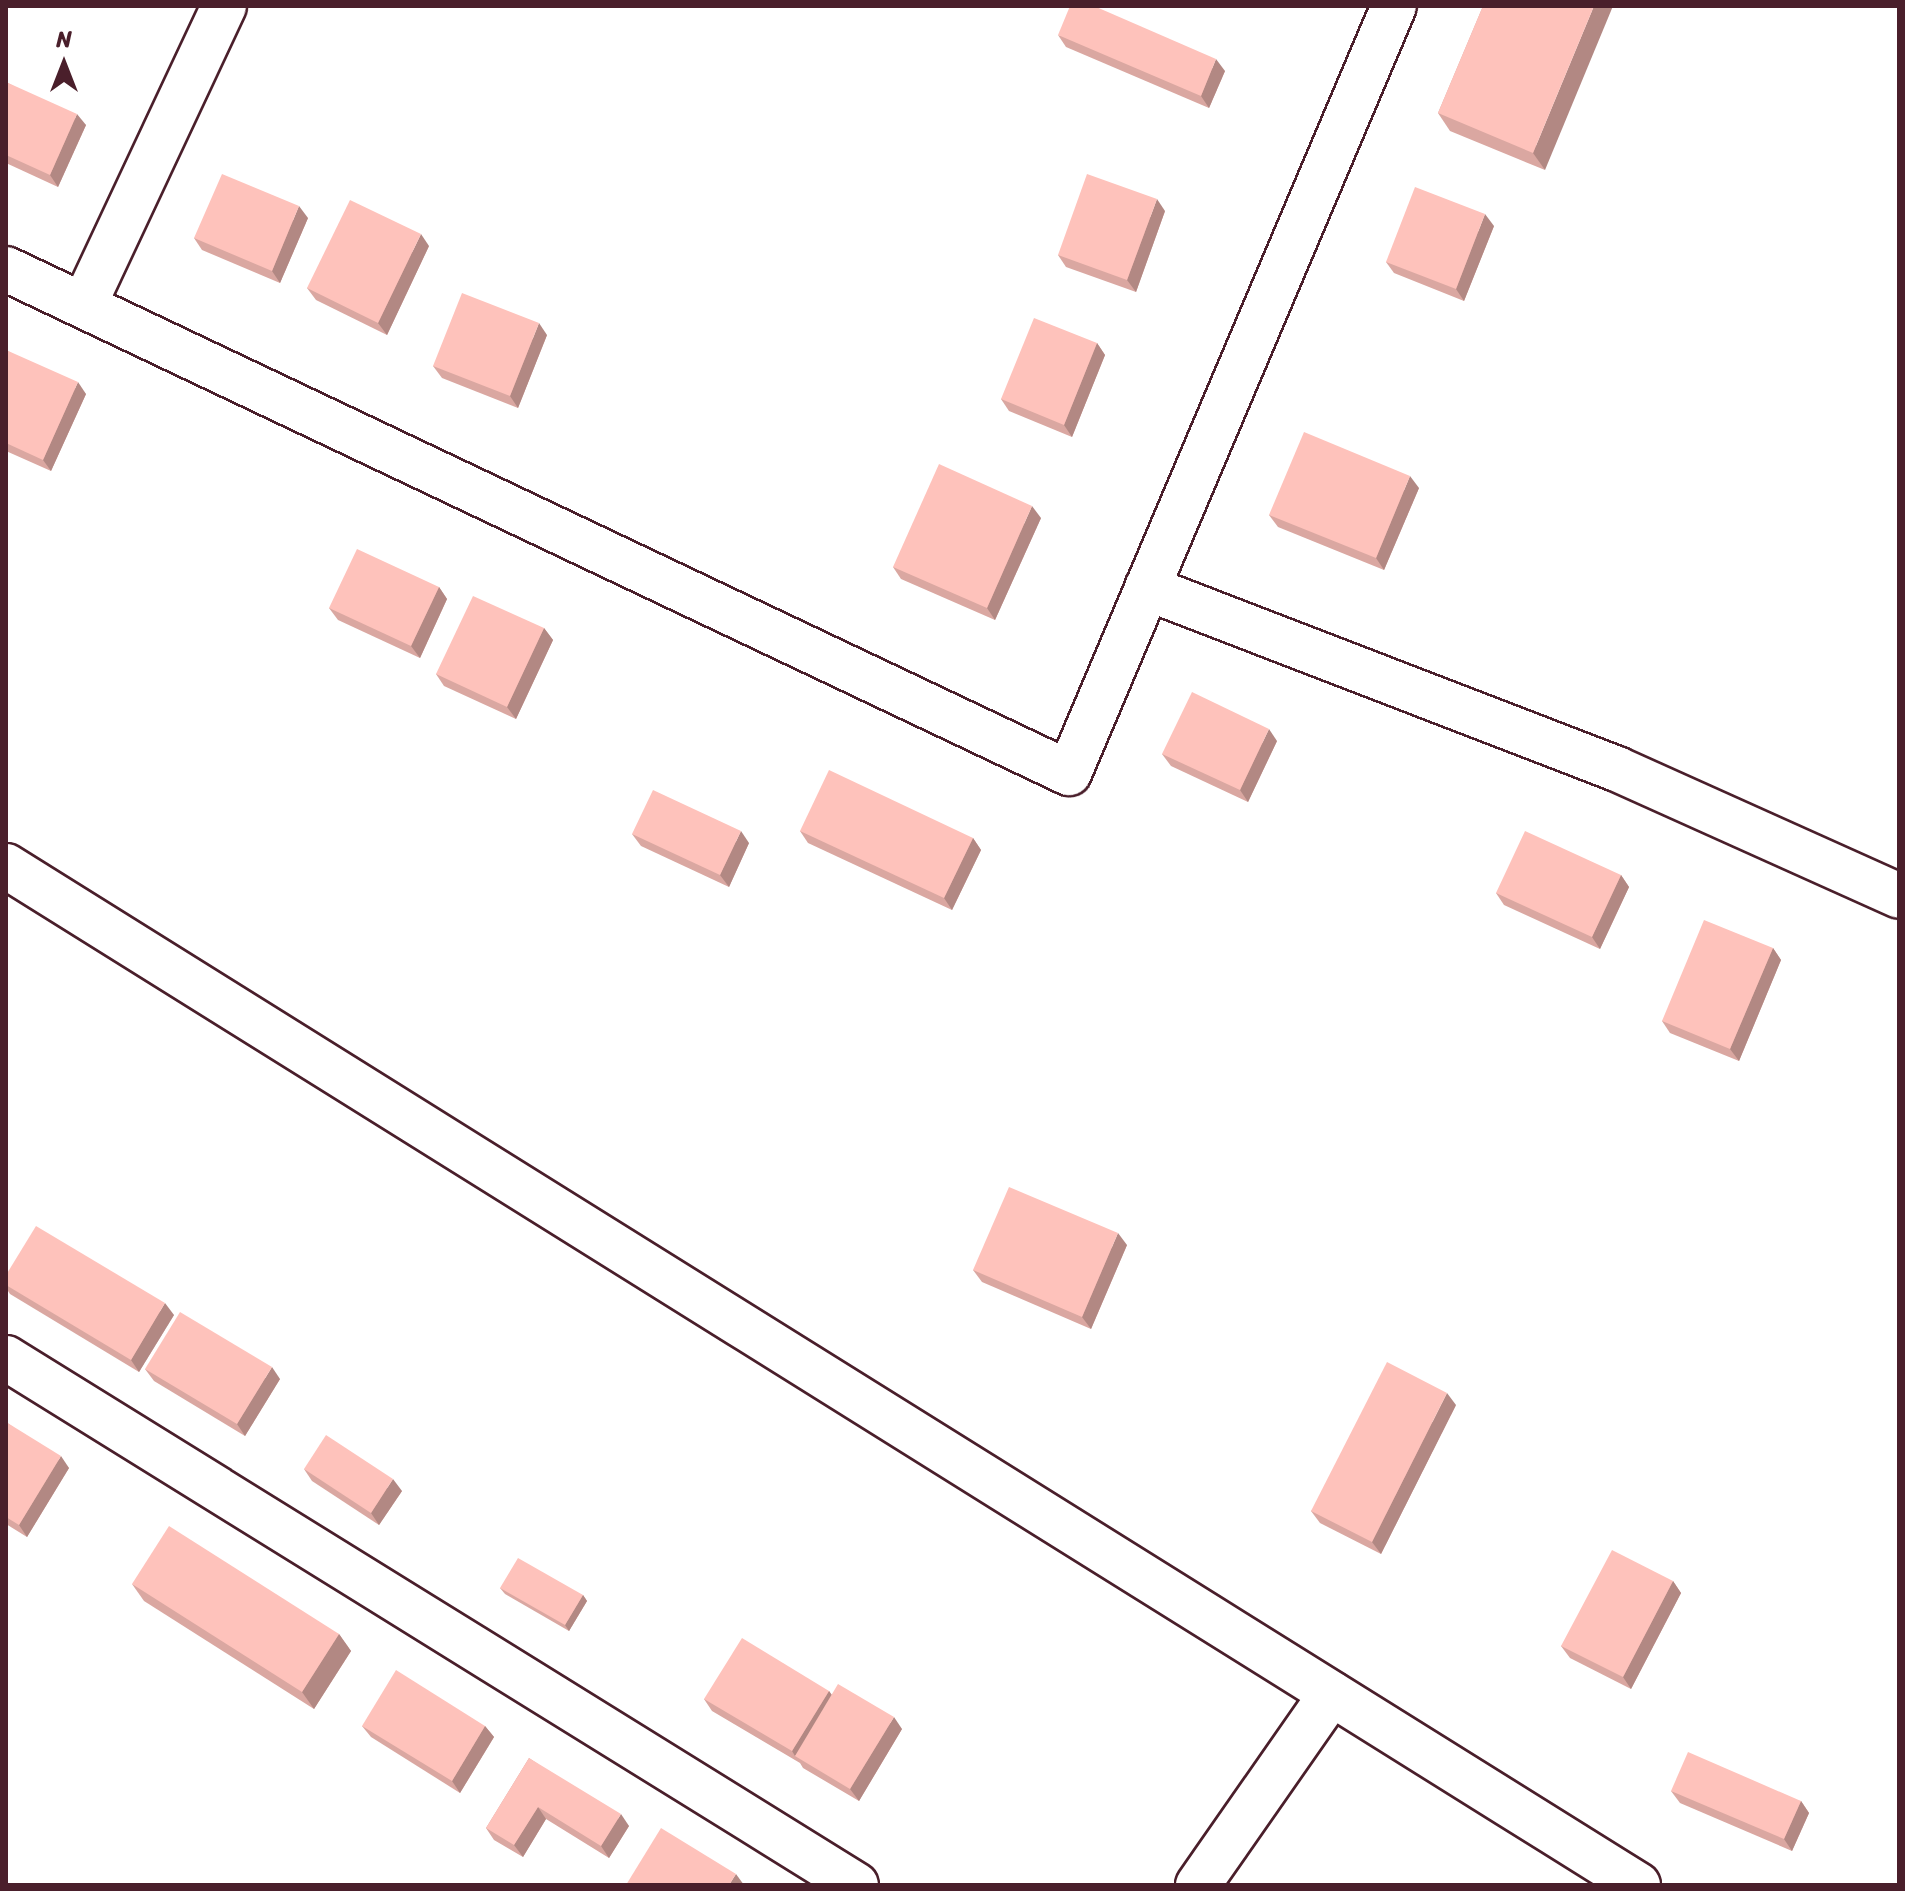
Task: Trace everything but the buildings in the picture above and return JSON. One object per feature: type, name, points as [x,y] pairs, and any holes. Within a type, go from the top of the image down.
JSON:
[{"type":"street","points":[[84,305],[224,6]]},
{"type":"street","points":[[6,269],[1069,773],[1394,6]]},
{"type":"street","points":[[1147,588],[1603,763],[1899,896]]},
{"type":"street","points":[[6,866],[1638,1885]]},
{"type":"street","points":[[6,1358],[856,1885]]},
{"type":"street","points":[[1198,1885],[1331,1694]]}]
